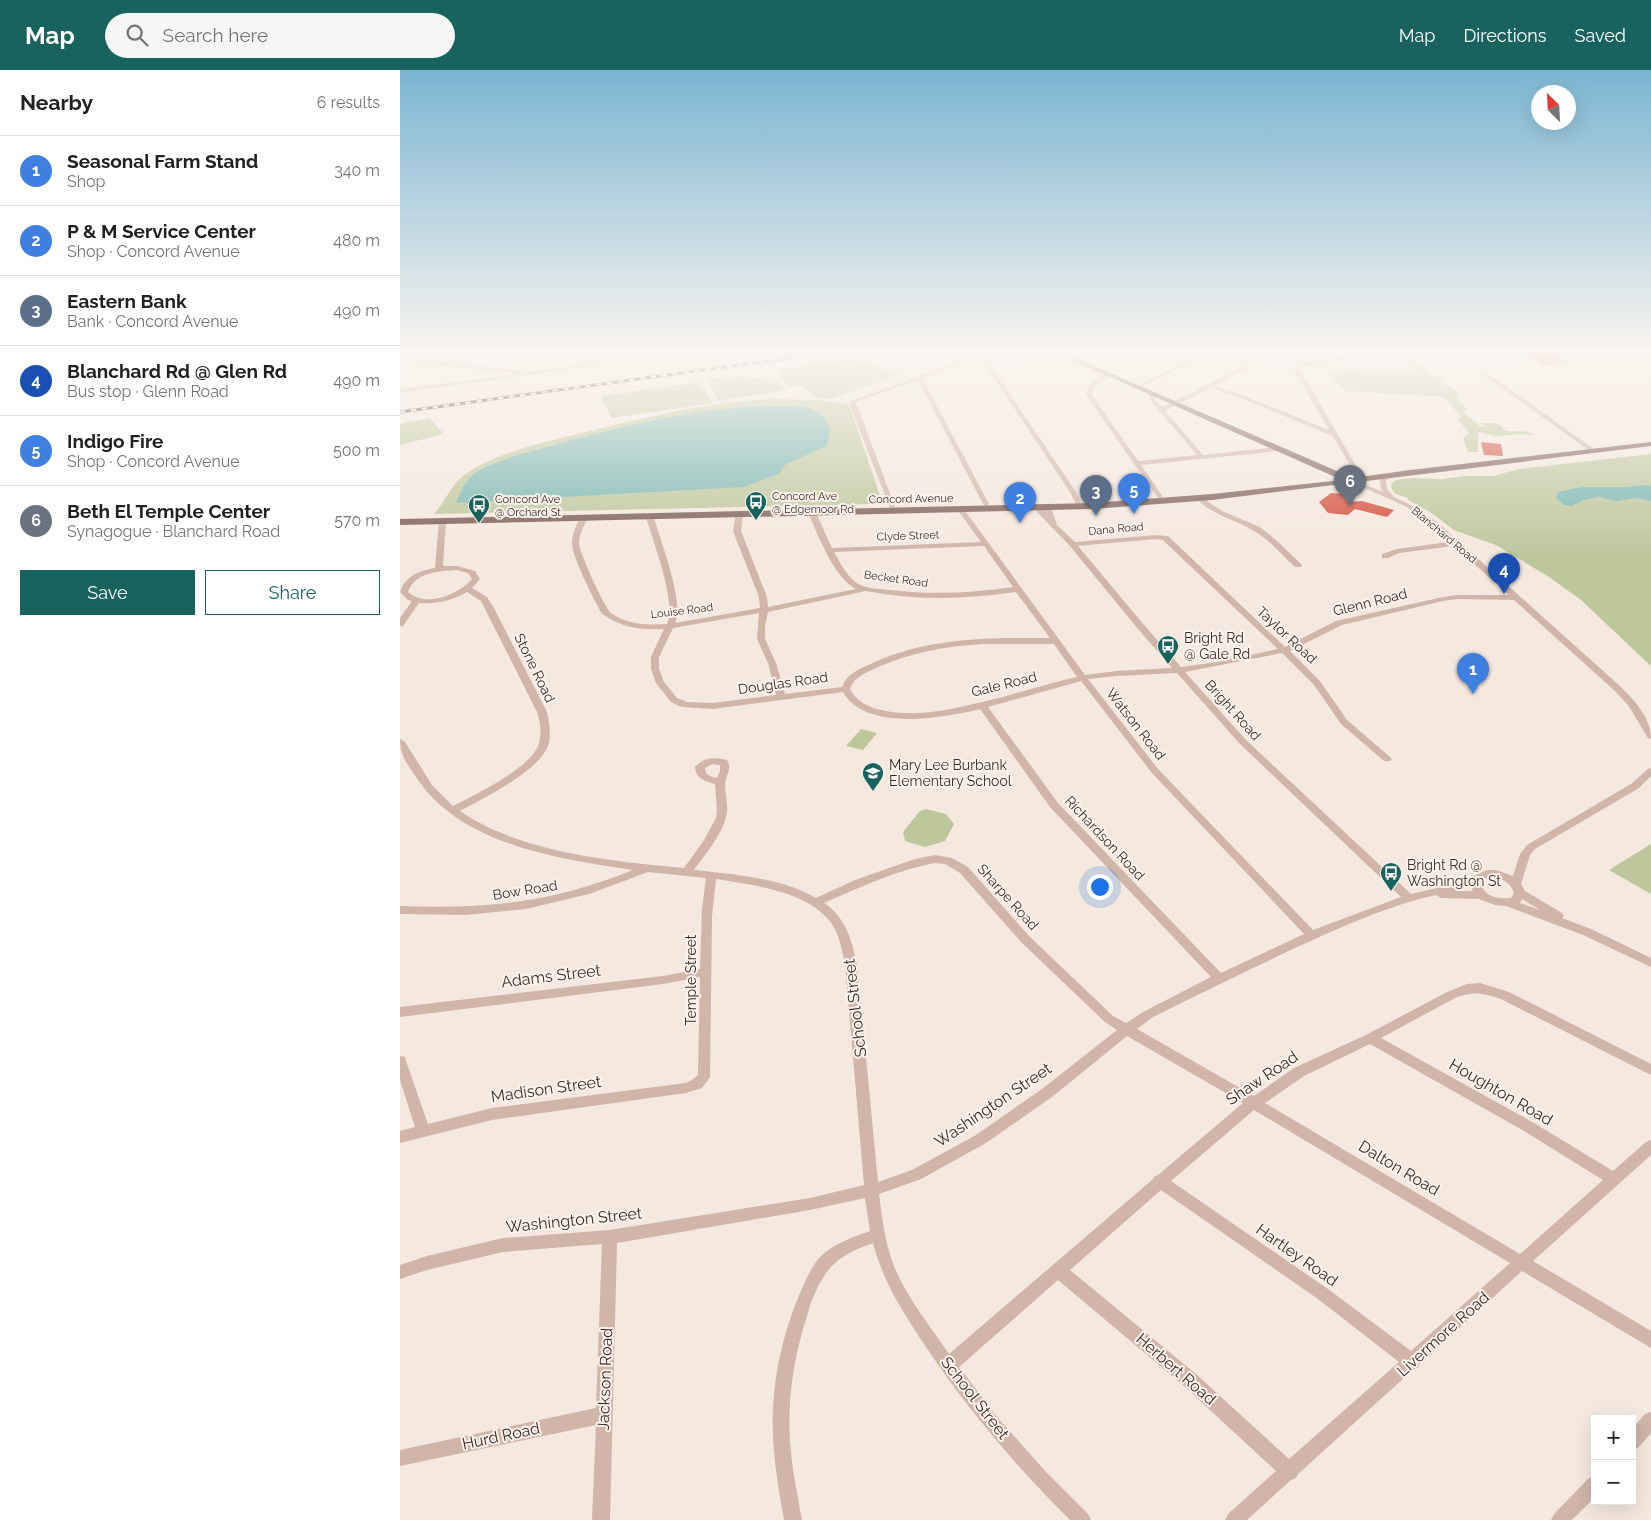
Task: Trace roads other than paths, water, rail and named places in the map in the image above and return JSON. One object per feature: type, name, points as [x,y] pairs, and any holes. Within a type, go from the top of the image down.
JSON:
[{"type":"main road","name":"Blanchard Road","points":[[1212,421],[1351,478]]},
{"type":"main road","name":"Concord Avenue","points":[[1079,505],[1391,474],[1651,444]]},
{"type":"main road","name":"Concord Avenue","points":[[400,520],[1079,505],[1199,498],[1351,478]]},
{"type":"main road","name":"Concord Avenue","points":[[400,520],[442,521],[585,516]]},
{"type":"street","points":[[859,421],[892,509]]},
{"type":"street","points":[[942,421],[988,506]]},
{"type":"street","points":[[1027,421],[1073,492],[1079,505]]},
{"type":"street","points":[[1107,421],[1160,497]]},
{"type":"street","points":[[1171,421],[1202,457]]},
{"type":"street","points":[[1300,421],[1335,435]]},
{"type":"street","points":[[1326,421],[1335,435],[1351,478]]},
{"type":"street","points":[[1551,421],[1592,450]]},
{"type":"street","points":[[1137,463],[1279,449]]},
{"type":"street","points":[[1391,474],[1383,480],[1384,490],[1391,497]]},
{"type":"street","name":"Blanchard Road","points":[[1351,478],[1421,513],[1456,543],[1618,689],[1632,704],[1651,736]]},
{"type":"street","points":[[1199,498],[1216,513],[1247,525],[1269,538],[1298,565]]},
{"type":"street","name":"Bright Road","points":[[1041,505],[1050,511],[1054,524],[1243,742],[1408,898]]},
{"type":"street","name":"Watson Road","points":[[959,507],[1082,677],[1161,778],[1312,936]]},
{"type":"street","name":"Becket Road","points":[[811,511],[830,550],[848,579],[866,589],[932,596],[985,594],[1018,589]]},
{"type":"street","points":[[739,513],[737,531],[757,580],[764,610],[761,639],[772,663],[781,697]]},
{"type":"street","points":[[650,515],[673,597],[674,617],[671,626]]},
{"type":"street","name":"Louise Road","points":[[585,516],[573,543],[605,612],[630,625],[648,627],[671,626],[764,610],[866,589]]},
{"type":"street","points":[[439,569],[442,521]]},
{"type":"street","name":"Dana Road","points":[[1073,544],[1162,538]]},
{"type":"street","name":"Taylor Road","points":[[1162,538],[1171,542],[1285,650],[1317,683],[1344,722],[1387,759]]},
{"type":"street","points":[[1386,556],[1397,551],[1456,543]]},
{"type":"street","name":"Clyde Street","points":[[830,550],[986,544]]},
{"type":"street","points":[[457,568],[471,572],[476,579],[468,589],[444,599],[417,600],[406,595],[405,586],[419,575],[439,569],[457,568]]},
{"type":"street","name":"Stone Road","points":[[453,810],[494,789],[517,774],[539,753],[544,743],[546,732],[542,712],[490,608],[484,599],[468,589]]},
{"type":"street","name":"Glenn Road","points":[[1179,670],[1285,650],[1300,645],[1325,628],[1355,618],[1443,599],[1516,598]]},
{"type":"street","points":[[400,624],[417,600]]},
{"type":"street","name":"Douglas Road","points":[[671,626],[661,642],[655,657],[655,669],[660,683],[674,700],[685,705],[713,706],[846,689],[848,682],[855,675],[899,654],[926,647],[957,642],[992,640],[1056,641]]},
{"type":"street","name":"Gale Road","points":[[846,689],[848,697],[857,704],[882,714],[906,718],[941,714],[982,705],[1082,677],[1179,670]]},
{"type":"street","name":"Richardson Road","points":[[982,705],[1054,805],[1220,979]]},
{"type":"street","name":"School Street","points":[[400,742],[433,794],[474,824],[516,841],[558,852],[648,868],[712,875],[777,887],[816,902],[838,923],[844,935],[851,964],[872,1190],[878,1234],[887,1267],[905,1302],[948,1366],[991,1422],[1041,1479],[1082,1520]]},
{"type":"street","points":[[1509,903],[1515,901],[1525,854],[1531,848],[1635,786],[1651,772]]},
{"type":"street","points":[[687,872],[709,840],[722,813],[720,782]]},
{"type":"street","name":"Sharpe Road","points":[[816,902],[859,883],[919,862],[935,859],[948,861],[964,870],[1025,939],[1109,1019],[1127,1029]]},
{"type":"street","points":[[1497,874],[1509,871],[1523,861]]},
{"type":"street","name":"Bow Road","points":[[400,910],[444,912],[490,911],[528,907],[568,898],[611,884],[648,868]]},
{"type":"street","name":"Washington Street","points":[[400,1272],[427,1263],[504,1245],[610,1237],[810,1204],[872,1190],[916,1174],[981,1139],[1047,1093],[1127,1029],[1149,1014],[1312,936],[1408,898],[1461,886],[1476,880],[1484,874],[1497,874]]},
{"type":"street","points":[[1497,874],[1536,904],[1580,926],[1587,932],[1651,963]]},
{"type":"street","name":"Temple Street","points":[[698,1083],[704,1077],[706,1053],[705,972],[707,893],[712,875]]},
{"type":"street","points":[[1476,880],[1477,890],[1481,895]]},
{"type":"street","name":"Washington Street","points":[[1422,894],[1481,895],[1494,902],[1509,903],[1587,932]]},
{"type":"street","name":"Adams Street","points":[[400,1012],[663,980],[705,972]]},
{"type":"street","name":"Shaw Road","points":[[948,1366],[1159,1181],[1254,1103],[1299,1072],[1370,1038],[1451,995],[1467,989],[1480,988],[1505,995],[1651,1070]]},
{"type":"street","name":"Dalton Road","points":[[1127,1029],[1523,1262],[1651,1340]]},
{"type":"street","name":"Houghton Road","points":[[1370,1038],[1529,1127],[1614,1179]]},
{"type":"street","points":[[400,1061],[423,1130]]},
{"type":"street","name":"Madison Street","points":[[400,1137],[492,1114],[686,1088],[698,1083]]},
{"type":"street","name":"Livermore Road","points":[[1234,1520],[1290,1472],[1651,1146]]},
{"type":"street","name":"Hartley Road","points":[[1159,1181],[1323,1294],[1412,1362]]},
{"type":"street","points":[[793,1520],[781,1430],[783,1385],[797,1319],[810,1289],[827,1260],[843,1250],[878,1234]]},
{"type":"street","name":"Jackson Road","points":[[601,1520],[610,1237]]},
{"type":"street","name":"Herbert Road","points":[[1058,1270],[1190,1380],[1290,1472]]},
{"type":"street","name":"Hurd Road","points":[[400,1458],[603,1415]]},
{"type":"street","points":[[1636,1437],[1651,1420]]},
{"type":"street","points":[[1560,1520],[1591,1488]]},
{"type":"water","points":[[654,421],[826,421],[830,429],[827,446],[786,464],[779,474],[743,487],[454,503],[457,502],[460,492],[473,475],[491,465],[521,454]]},
{"type":"water","points":[[1651,486],[1651,501],[1637,498],[1617,501],[1598,497],[1584,500],[1572,506],[1564,505],[1556,498],[1558,492],[1582,487]]},
{"type":"place","name":"Beth El Temple Center","points":[[1350,506]]},
{"type":"place","name":"Indigo Fire","points":[[1134,514]]},
{"type":"place","name":"Eastern Bank","points":[[1096,516]]},
{"type":"place","name":"Concord Ave @ Edgemoor Rd","points":[[756,521]]},
{"type":"place","name":"P & M Service Center","points":[[1020,523]]},
{"type":"place","name":"Concord Ave @ Orchard St","points":[[479,524]]},
{"type":"place","name":"Blanchard Rd @ Glen Rd","points":[[1504,594]]},
{"type":"place","name":"Bright Rd @ Gale Rd","points":[[1168,665]]},
{"type":"place","name":"Seasonal Farm Stand","points":[[1473,694]]},
{"type":"place","name":"Mary Lee Burbank Elementary School","points":[[873,792]]},
{"type":"place","name":"Bright Rd @ Washington St","points":[[1391,892]]}]
